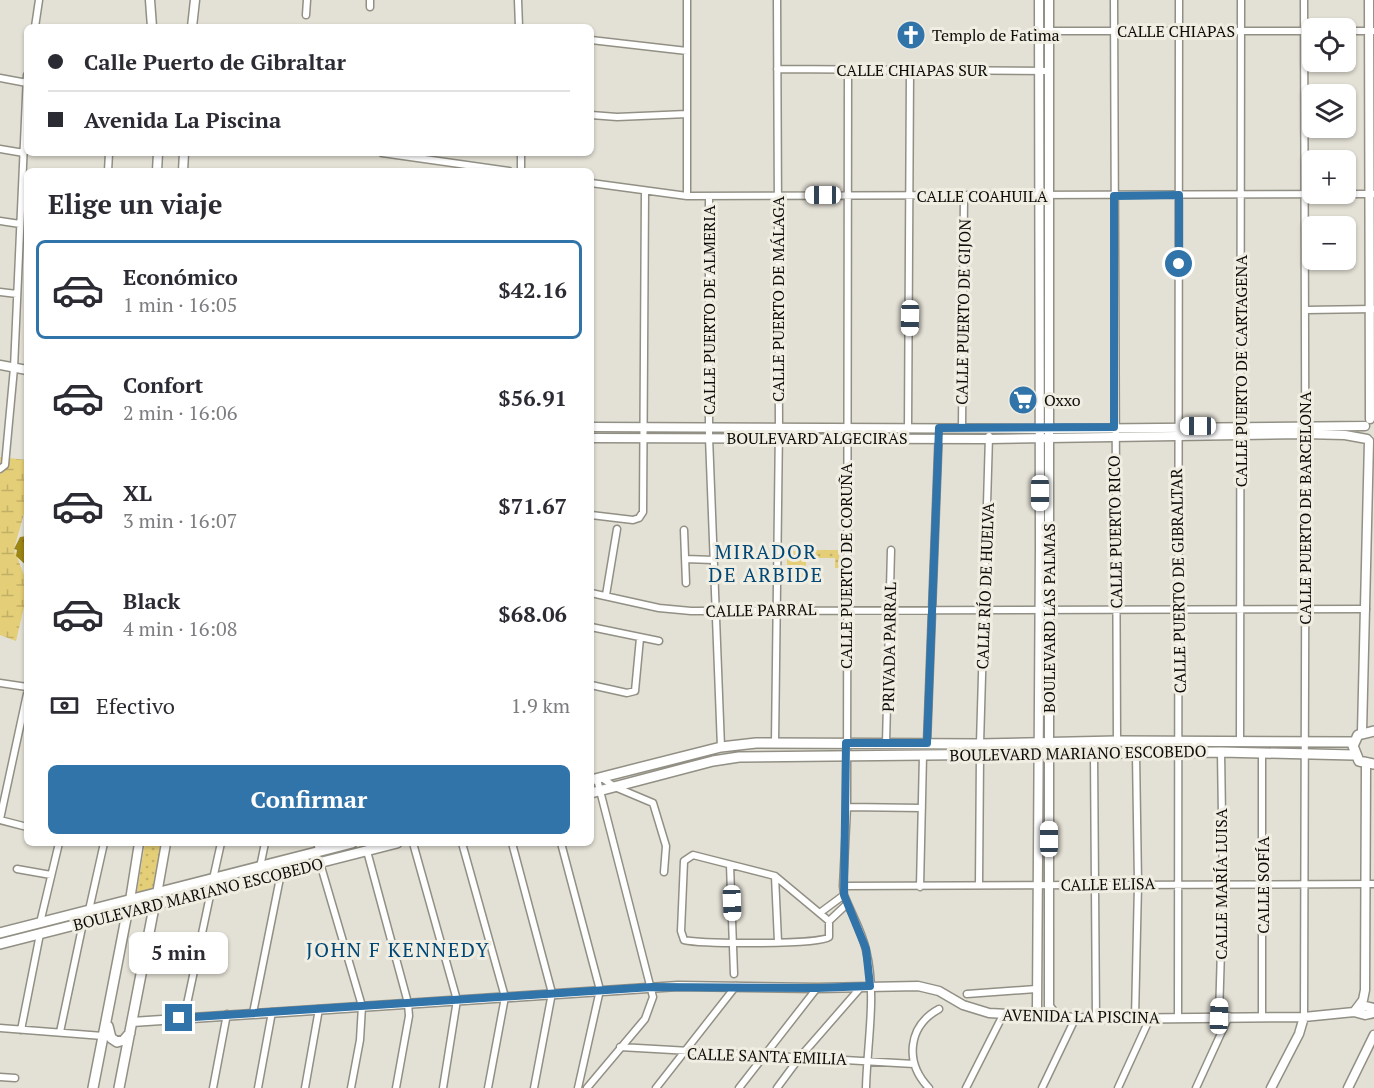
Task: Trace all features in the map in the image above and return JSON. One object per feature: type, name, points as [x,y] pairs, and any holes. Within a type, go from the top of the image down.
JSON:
[{"type":"main road","points":[[1370,764],[1354,755],[1354,742],[1362,732],[1374,731]]},
{"type":"main road","name":"BOULEVARD MARIANO ESCOBEDO","points":[[596,779],[721,747],[775,743],[1354,742]]},
{"type":"main road","name":"BOULEVARD MARIANO ESCOBEDO","points":[[595,792],[739,757],[1221,752],[1354,755]]},
{"type":"main road","name":"BOULEVARD MARIANO ESCOBEDO","points":[[0,944],[384,846]]},
{"type":"main road","name":"BOULEVARD MARIANO ESCOBEDO","points":[[0,933],[260,867],[319,847]]},
{"type":"main road","points":[[119,1088],[157,894]]},
{"type":"main road","points":[[93,1088],[130,900]]},
{"type":"main road","points":[[108,1014],[109,1034],[114,1041],[124,1040],[130,1033]]},
{"type":"street","points":[[35,24],[39,0]]},
{"type":"street","points":[[150,0],[152,24]]},
{"type":"street","points":[[192,24],[195,0]]},
{"type":"street","points":[[306,15],[307,0]]},
{"type":"street","points":[[518,0],[519,24]]},
{"type":"street","points":[[687,0],[687,196]]},
{"type":"street","name":"CALLE PUERTO DE MÁLAGA","points":[[775,743],[779,438],[777,0]]},
{"type":"street","name":"BOULEVARD LAS PALMAS","points":[[1038,0],[1038,31],[1043,70],[1038,433],[1050,742],[1049,1009]]},
{"type":"street","name":"BOULEVARD LAS PALMAS","points":[[1043,70],[1049,31],[1049,0]]},
{"type":"street","name":"CALLE PUERTO RICO","points":[[1114,0],[1117,741]]},
{"type":"street","name":"CALLE PUERTO DE GIBRALTAR","points":[[1178,1017],[1179,0]]},
{"type":"street","name":"CALLE PUERTO DE CARTAGENA","points":[[1240,741],[1241,0]]},
{"type":"street","name":"CALLE PUERTO DE BARCELONA","points":[[1304,0],[1304,18]]},
{"type":"street","points":[[1362,732],[1372,309],[1372,31],[1369,0]]},
{"type":"street","name":"CALLE CHIAPAS","points":[[1038,31],[1302,31]]},
{"type":"street","points":[[1356,31],[1372,31]]},
{"type":"street","points":[[594,40],[687,51]]},
{"type":"street","name":"CALLE CHIAPAS SUR","points":[[777,69],[1043,70]]},
{"type":"street","name":"CALLE PUERTO DE CORUÑA","points":[[848,70],[846,195],[847,807],[843,886],[847,904],[866,949],[866,1088]]},
{"type":"street","points":[[908,428],[910,71]]},
{"type":"street","name":"CALLE PUERTO DE BARCELONA","points":[[1305,72],[1306,150]]},
{"type":"street","points":[[0,78],[24,83]]},
{"type":"street","points":[[594,115],[617,117],[687,114]]},
{"type":"street","points":[[0,149],[24,153],[14,368],[5,465],[0,469]]},
{"type":"street","points":[[404,156],[488,168]]},
{"type":"street","points":[[447,162],[447,168]]},
{"type":"street","name":"CALLE COAHUILA","points":[[594,183],[687,196],[1302,195]]},
{"type":"street","points":[[594,515],[633,520],[639,518],[643,512],[645,191]]},
{"type":"street","name":"CALLE COAHUILA","points":[[1356,194],[1372,194]]},
{"type":"street","name":"CALLE PUERTO DE GIJON","points":[[962,428],[964,195]]},
{"type":"street","name":"BOULEVARD LAS PALMAS","points":[[1033,1013],[1036,989],[1039,743],[1045,609],[1048,433],[1043,195]]},
{"type":"street","name":"CALLE PUERTO DE ALMERIA","points":[[709,196],[709,437],[721,747]]},
{"type":"street","name":"CALLE PUERTO DE BARCELONA","points":[[1304,1017],[1304,430],[1307,204]]},
{"type":"street","points":[[0,221],[20,224]]},
{"type":"street","points":[[0,292],[17,294]]},
{"type":"street","points":[[1306,310],[1372,309]]},
{"type":"street","points":[[0,365],[24,370]]},
{"type":"street","name":"BOULEVARD ALGECIRAS","points":[[1304,430],[1370,421]]},
{"type":"street","name":"BOULEVARD ALGECIRAS","points":[[594,427],[988,428],[1038,433],[1304,430],[1345,435],[1370,441]]},
{"type":"street","points":[[927,743],[939,428]]},
{"type":"street","name":"CALLE RÍO DE HUELVA","points":[[980,744],[988,428]]},
{"type":"street","name":"BOULEVARD ALGECIRAS","points":[[594,438],[989,439],[1038,433]]},
{"type":"street","points":[[606,595],[617,529]]},
{"type":"street","points":[[684,530],[686,583]]},
{"type":"street","name":"PRIVADA PARRAL","points":[[886,743],[891,550]]},
{"type":"street","points":[[686,559],[714,560]]},
{"type":"street","name":"CALLE PARRAL","points":[[594,593],[675,610],[1366,609]]},
{"type":"street","points":[[594,628],[640,639],[659,641]]},
{"type":"street","points":[[594,686],[627,693],[636,690],[640,639]]},
{"type":"street","points":[[0,683],[24,687]]},
{"type":"street","points":[[24,708],[0,820],[24,826]]},
{"type":"street","name":"CALLE MARÍA LUISA","points":[[1219,1016],[1223,883],[1221,752]]},
{"type":"street","name":"CALLE SOFÍA","points":[[1262,752],[1262,1017]]},
{"type":"street","points":[[979,885],[980,754]]},
{"type":"street","points":[[1094,754],[1096,1019]]},
{"type":"street","points":[[1135,1019],[1138,884],[1136,754]]},
{"type":"street","points":[[921,887],[923,755]]},
{"type":"street","points":[[1354,1012],[1363,1000],[1365,990],[1370,884],[1370,764]]},
{"type":"street","points":[[587,1088],[649,1013],[653,1004],[652,987],[595,792],[596,779],[648,798],[656,809],[666,846],[664,873]]},
{"type":"street","points":[[847,807],[922,808]]},
{"type":"street","points":[[40,923],[58,846]]},
{"type":"street","points":[[89,910],[103,846]]},
{"type":"street","points":[[130,900],[139,846]]},
{"type":"street","points":[[157,894],[165,846]]},
{"type":"street","points":[[213,879],[220,846]]},
{"type":"street","points":[[260,867],[264,846]]},
{"type":"street","points":[[414,846],[457,1000],[443,1088]]},
{"type":"street","points":[[463,846],[505,997],[488,1088]]},
{"type":"street","points":[[513,846],[552,993],[534,1088]]},
{"type":"street","points":[[562,846],[600,990],[578,1088]]},
{"type":"street","points":[[367,850],[408,1003],[409,1016],[396,1088]]},
{"type":"street","points":[[695,855],[775,876],[829,921],[831,934],[825,940],[733,942],[687,941],[682,937],[685,858],[695,855]]},
{"type":"street","points":[[320,863],[362,1006],[363,1022],[351,1088]]},
{"type":"street","points":[[730,865],[734,974]]},
{"type":"street","points":[[17,869],[51,875]]},
{"type":"street","points":[[253,1013],[281,873]]},
{"type":"street","points":[[775,876],[778,942]]},
{"type":"street","name":"CALLE ELISA","points":[[843,886],[1370,884]]},
{"type":"street","points":[[187,1004],[211,891]]},
{"type":"street","points":[[821,912],[844,895]]},
{"type":"street","points":[[829,921],[847,904]]},
{"type":"street","points":[[60,1032],[83,923]]},
{"type":"street","points":[[21,1030],[40,934]]},
{"type":"street","points":[[656,1088],[736,986]]},
{"type":"street","name":"AVENIDA LA PISCINA","points":[[132,1022],[600,990],[736,986],[929,987],[980,1011],[1003,1015],[1033,1013],[1075,1019],[1304,1017],[1354,1012],[1365,1006],[1374,1010]]},
{"type":"street","points":[[777,1088],[800,1057],[866,986]]},
{"type":"street","points":[[738,1088],[817,988]]},
{"type":"street","points":[[967,994],[1036,989]]},
{"type":"street","points":[[305,1088],[319,1009]]},
{"type":"street","points":[[929,1088],[922,1080],[915,1064],[915,1033],[925,1017],[939,1009]]},
{"type":"street","points":[[1033,1013],[1049,1009],[1057,1017]]},
{"type":"street","points":[[258,1088],[272,1012]]},
{"type":"street","points":[[213,1088],[227,1014]]},
{"type":"street","points":[[966,1088],[1003,1015]]},
{"type":"street","points":[[1196,1088],[1229,1017]]},
{"type":"street","points":[[1271,1088],[1299,1034],[1304,1017]]},
{"type":"street","points":[[1118,1088],[1150,1018]]},
{"type":"street","points":[[1042,1088],[1075,1019]]},
{"type":"street","points":[[0,1028],[103,1036]]},
{"type":"street","points":[[1348,1088],[1374,1035]]},
{"type":"street","name":"CALLE SANTA EMILIA","points":[[620,1047],[685,1053],[867,1059],[915,1064]]},
{"type":"street","points":[[0,1077],[15,1078]]},
{"type":"green space","points":[[0,457],[24,460],[24,514],[14,549],[24,575],[24,607],[16,641],[0,635]]},
{"type":"green space","points":[[806,550],[839,550],[839,568],[835,568],[835,558],[806,558]]},
{"type":"green space","points":[[787,551],[806,551],[806,577],[787,577]]},
{"type":"green space","points":[[145,846],[161,846],[153,889],[137,892]]},
{"type":"water","points":[[24,536],[24,563],[16,556],[17,550],[14,549],[20,537]]},
{"type":"place","name":"Templo de Fatima","points":[[911,35]]},
{"type":"place","name":"Oxxo","points":[[1023,400]]},
{"type":"district","name":"MIRADOR DE ARBIDE","points":[[766,564]]},
{"type":"district","name":"JOHN F KENNEDY","points":[[398,950]]},
{"type":"route","points":[[179,1018],[652,987],[870,986],[866,949],[844,895],[843,886],[847,807],[846,743],[927,743],[939,428],[1114,427],[1114,196],[1179,195],[1179,264]]}]
